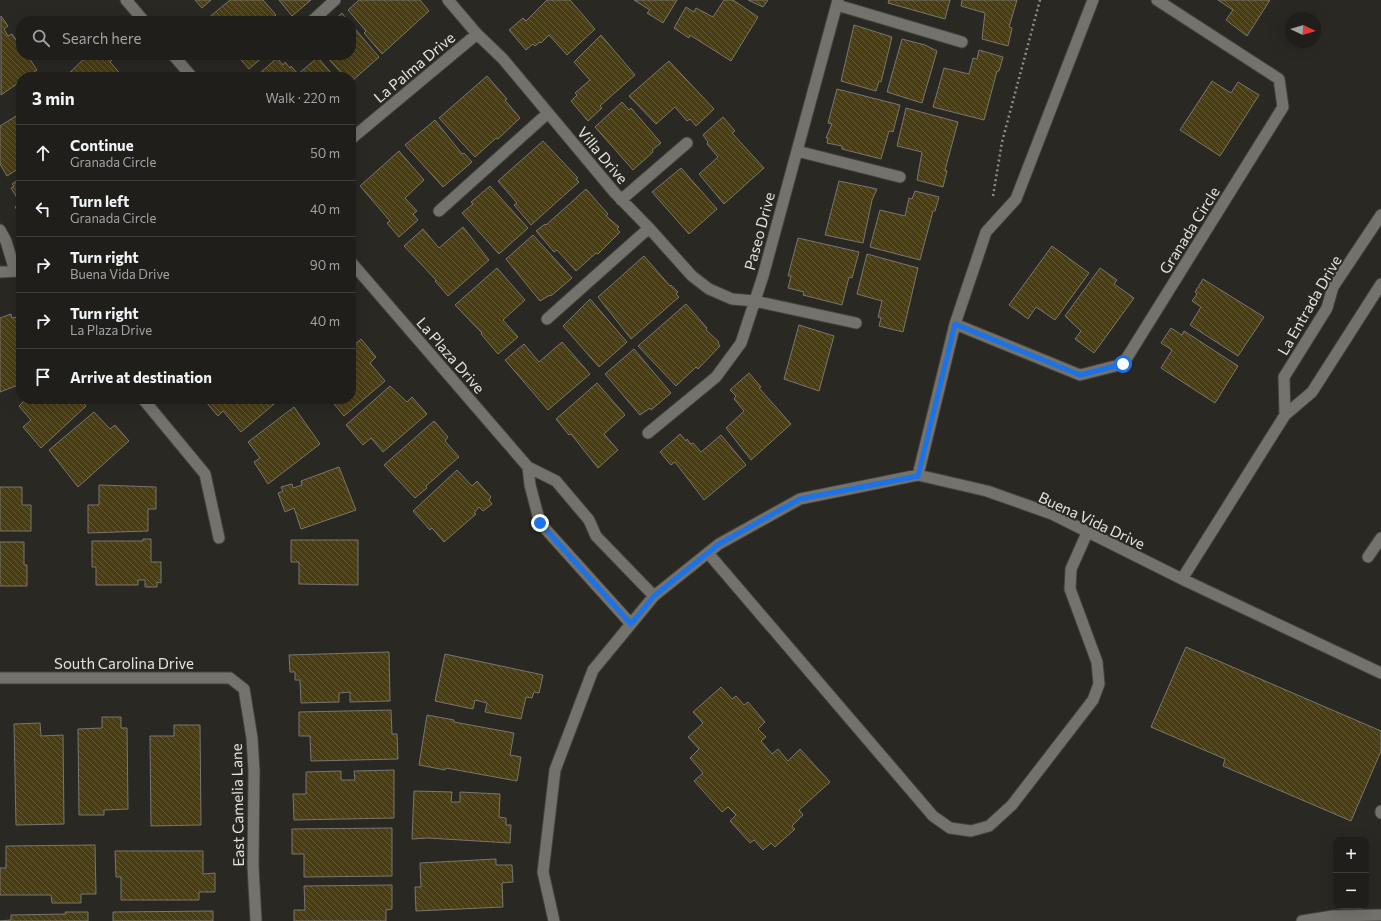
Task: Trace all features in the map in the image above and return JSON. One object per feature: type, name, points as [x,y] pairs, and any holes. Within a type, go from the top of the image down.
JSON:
[{"type":"street","points":[[126,0],[140,16]]},
{"type":"street","points":[[317,16],[335,0]]},
{"type":"street","name":"Villa Drive","points":[[448,0],[477,34],[503,59],[621,200],[650,228],[692,276],[709,289],[732,298],[755,301],[856,323]]},
{"type":"street","points":[[918,476],[955,324],[986,232],[1016,199],[1094,0]]},
{"type":"street","name":"Granada Circle","points":[[955,324],[1080,375],[1123,364],[1283,107],[1279,79],[1157,0]]},
{"type":"street","points":[[837,3],[962,42]]},
{"type":"street","name":"Paseo Drive","points":[[648,433],[716,377],[741,343],[755,301],[837,3]]},
{"type":"street","name":"La Palma Drive","points":[[356,135],[477,34]]},
{"type":"street","points":[[177,60],[188,72]]},
{"type":"street","points":[[439,211],[548,113]]},
{"type":"street","points":[[621,200],[687,143]]},
{"type":"street","points":[[797,151],[900,177]]},
{"type":"street","name":"La Entrada Drive","points":[[1285,416],[1284,377],[1327,308],[1333,287],[1381,216]]},
{"type":"street","points":[[547,319],[650,228]]},
{"type":"street","points":[[0,230],[16,264]]},
{"type":"street","name":"La Plaza Drive","points":[[356,268],[528,467],[556,481],[589,520],[596,536],[654,596]]},
{"type":"street","points":[[0,272],[16,271]]},
{"type":"street","points":[[1182,579],[1285,416],[1312,392],[1381,284]]},
{"type":"street","points":[[147,404],[205,474],[219,538]]},
{"type":"street","points":[[528,467],[530,485],[540,523],[631,624]]},
{"type":"street","name":"Buena Vida Drive","points":[[554,921],[543,872],[555,770],[593,670],[654,596],[719,544],[800,499],[918,476],[987,492],[1052,514],[1087,533],[1182,579],[1381,673]]},
{"type":"street","points":[[708,554],[933,816],[950,828],[971,831],[989,826],[1012,805],[1093,700],[1099,684],[1097,662],[1070,588],[1071,569],[1087,533]]},
{"type":"street","points":[[1368,557],[1381,538]]},
{"type":"street","name":"South Carolina Drive","points":[[0,678],[230,678],[244,689]]},
{"type":"street","name":"East Camelia Lane","points":[[244,689],[252,738],[254,771],[253,866],[256,921]]},
{"type":"street","points":[[1302,921],[1333,916],[1381,915]]},
{"type":"path","points":[[992,202],[1002,142],[1040,0]]},
{"type":"building","points":[[195,0],[211,0],[202,8]]},
{"type":"building","points":[[230,0],[263,0],[276,15],[275,16],[211,16]]},
{"type":"building","points":[[279,0],[311,0],[292,16]]},
{"type":"building","points":[[359,0],[420,0],[429,11],[382,54],[364,33],[366,31],[356,19],[356,16],[353,16],[348,10]]},
{"type":"building","points":[[547,0],[570,0],[595,29],[567,55],[549,35],[541,43],[540,42],[535,46],[533,44],[526,50],[509,30],[523,18],[526,21]]},
{"type":"building","points":[[634,0],[677,0],[663,23],[647,13],[650,10]]},
{"type":"building","points":[[724,0],[733,0],[758,17],[731,61],[690,35],[689,38],[674,28],[686,7],[694,12],[696,8],[713,17]]},
{"type":"building","points":[[748,0],[768,0],[763,7]]},
{"type":"building","points":[[889,0],[950,0],[945,19],[888,3]]},
{"type":"building","points":[[962,0],[1017,0],[1009,27],[1012,28],[1008,46],[982,39],[985,13],[961,6]]},
{"type":"building","points":[[1218,0],[1270,0],[1247,36],[1226,20],[1233,10]]},
{"type":"building","points":[[1,16],[8,26],[4,29],[8,36],[12,34],[16,40],[16,60],[30,60],[37,70],[34,72],[16,72],[16,84],[1,95]]},
{"type":"building","points":[[854,25],[892,37],[881,82],[879,81],[876,91],[841,81]]},
{"type":"building","points":[[356,30],[379,57],[356,78],[356,72],[340,72],[330,60],[356,60]]},
{"type":"building","points":[[601,35],[635,75],[600,106],[602,108],[588,121],[571,101],[577,95],[575,93],[590,80],[574,62]]},
{"type":"building","points":[[902,39],[925,45],[937,51],[922,103],[887,92]]},
{"type":"building","points":[[979,50],[1003,57],[999,71],[997,71],[984,120],[933,107],[944,68],[969,74],[973,58],[977,59]]},
{"type":"building","points":[[83,60],[112,60],[110,62],[119,72],[70,72]]},
{"type":"building","points":[[241,60],[259,60],[249,69]]},
{"type":"building","points":[[275,60],[279,60],[283,65],[285,62],[290,68],[291,66],[296,72],[261,72]]},
{"type":"building","points":[[315,60],[320,60],[330,72],[300,72]]},
{"type":"building","points":[[669,61],[714,109],[696,126],[690,119],[687,121],[675,107],[656,124],[629,96]]},
{"type":"building","points":[[487,76],[507,99],[505,100],[520,118],[498,139],[496,138],[475,157],[439,118]]},
{"type":"building","points":[[1212,81],[1231,93],[1238,82],[1259,95],[1220,156],[1180,130]]},
{"type":"building","points":[[837,89],[900,105],[893,132],[889,131],[881,159],[842,149],[842,146],[827,143],[828,138],[826,138],[832,124],[828,123]]},
{"type":"building","points":[[622,102],[629,110],[631,108],[661,143],[652,150],[653,152],[633,170],[595,127]]},
{"type":"building","points":[[906,108],[958,122],[945,170],[947,171],[943,187],[917,180],[922,152],[897,146]]},
{"type":"building","points":[[16,116],[16,170],[7,176],[0,164],[0,126]]},
{"type":"building","points":[[723,117],[735,131],[732,133],[764,168],[724,204],[699,174],[718,157],[707,144],[708,142],[703,135]]},
{"type":"building","points":[[435,120],[462,154],[464,153],[472,162],[443,187],[405,145]]},
{"type":"building","points":[[543,141],[578,178],[576,179],[579,182],[531,225],[514,205],[517,203],[498,181]]},
{"type":"building","points":[[399,151],[424,180],[405,198],[417,211],[413,214],[418,220],[399,237],[387,223],[390,221],[360,186]]},
{"type":"building","points":[[681,168],[717,209],[689,234],[652,192]]},
{"type":"building","points":[[16,181],[16,196],[11,188],[14,186],[12,184]]},
{"type":"building","points":[[839,181],[877,189],[872,200],[863,243],[825,235]]},
{"type":"building","points":[[490,186],[528,228],[499,254],[462,213],[473,204],[471,202]]},
{"type":"building","points":[[586,189],[608,214],[606,216],[619,227],[617,229],[620,232],[598,254],[596,253],[576,271],[557,250],[554,252],[536,231],[545,224],[546,225]]},
{"type":"building","points":[[915,191],[939,197],[935,211],[933,211],[920,260],[870,247],[880,210],[905,216],[909,198],[912,199]]},
{"type":"building","points":[[463,227],[489,260],[448,296],[435,281],[436,280],[404,246],[423,229],[439,248]]},
{"type":"building","points":[[533,235],[572,278],[551,296],[550,295],[540,301],[506,259]]},
{"type":"building","points":[[798,238],[859,252],[852,278],[849,277],[842,305],[803,295],[804,292],[788,288],[791,276],[788,276]]},
{"type":"building","points":[[1052,246],[1089,273],[1055,320],[1036,307],[1028,319],[1009,305]]},
{"type":"building","points":[[867,254],[918,268],[903,332],[879,326],[881,318],[878,317],[882,301],[857,294]]},
{"type":"building","points":[[644,256],[670,286],[671,285],[678,292],[676,294],[679,297],[631,339],[598,297]]},
{"type":"building","points":[[497,268],[525,300],[503,320],[518,337],[498,354],[481,334],[482,333],[455,305]]},
{"type":"building","points":[[1100,268],[1117,280],[1114,284],[1134,298],[1094,353],[1075,339],[1081,331],[1065,316]]},
{"type":"building","points":[[1203,279],[1264,317],[1238,356],[1190,325],[1201,307],[1192,301],[1197,294],[1195,292]]},
{"type":"building","points":[[590,299],[627,342],[599,367],[563,326]]},
{"type":"building","points":[[686,304],[707,328],[706,330],[719,342],[718,343],[720,346],[698,369],[696,367],[676,386],[638,346]]},
{"type":"building","points":[[11,314],[12,318],[16,317],[16,386],[0,392],[0,318]]},
{"type":"building","points":[[799,325],[834,336],[819,391],[784,379]]},
{"type":"building","points":[[1171,328],[1182,335],[1184,331],[1238,366],[1215,403],[1161,368],[1172,350],[1161,343]]},
{"type":"building","points":[[361,339],[376,357],[370,363],[385,381],[344,416],[334,404],[356,404],[356,344]]},
{"type":"building","points":[[562,342],[590,374],[548,410],[505,360],[524,344],[539,362]]},
{"type":"building","points":[[634,349],[671,393],[651,410],[650,408],[640,415],[605,374]]},
{"type":"building","points":[[749,373],[761,387],[759,388],[791,424],[751,460],[726,428],[744,411],[734,399],[736,396],[730,390]]},
{"type":"building","points":[[597,383],[625,415],[604,434],[618,450],[598,468],[571,434],[569,435],[556,419]]},
{"type":"building","points":[[390,386],[407,402],[412,397],[427,414],[383,452],[371,438],[363,445],[346,425]]},
{"type":"building","points":[[21,404],[84,404],[86,406],[41,448],[23,427],[31,420],[19,406]]},
{"type":"building","points":[[208,404],[274,404],[241,432],[223,411],[218,416]]},
{"type":"building","points":[[294,407],[320,444],[268,484],[254,462],[260,458],[248,442]]},
{"type":"building","points":[[94,412],[110,429],[115,425],[129,441],[78,487],[49,450]]},
{"type":"building","points":[[434,421],[448,437],[445,441],[459,457],[426,486],[427,488],[415,498],[384,465]]},
{"type":"building","points":[[680,434],[686,441],[687,439],[691,444],[693,443],[701,452],[721,435],[746,465],[704,500],[675,462],[671,465],[660,452]]},
{"type":"building","points":[[339,467],[356,510],[301,529],[294,508],[285,512],[278,493],[283,491],[281,487],[292,484],[293,488],[302,485],[301,481]]},
{"type":"building","points":[[457,470],[472,486],[477,481],[491,497],[489,500],[492,504],[483,511],[479,507],[474,513],[476,514],[444,542],[432,528],[430,530],[413,511]]},
{"type":"building","points":[[99,485],[156,487],[156,509],[148,509],[148,531],[88,533],[88,505],[99,505]]},
{"type":"building","points":[[0,487],[22,487],[22,505],[31,505],[31,531],[0,531]]},
{"type":"building","points":[[143,539],[151,539],[151,562],[161,562],[161,583],[157,582],[157,587],[145,587],[145,580],[138,580],[138,585],[96,585],[96,567],[92,567],[92,541],[143,541]]},
{"type":"building","points":[[291,540],[358,540],[358,585],[299,584],[299,562],[291,562]]},
{"type":"building","points":[[0,542],[24,542],[24,565],[27,565],[27,586],[0,586]]},
{"type":"building","points":[[1186,647],[1381,731],[1381,751],[1351,821],[1223,766],[1225,759],[1151,727]]},
{"type":"building","points":[[389,652],[390,701],[350,702],[350,692],[339,693],[339,702],[301,703],[300,680],[295,680],[295,672],[290,672],[289,655]]},
{"type":"building","points":[[445,654],[543,675],[539,693],[534,692],[532,698],[526,697],[521,719],[485,712],[487,703],[475,700],[473,709],[435,701]]},
{"type":"building","points":[[721,687],[732,699],[736,696],[744,705],[748,702],[765,722],[758,729],[766,737],[761,741],[772,754],[778,749],[788,761],[800,749],[830,782],[799,810],[803,815],[792,826],[795,829],[775,847],[771,843],[763,850],[754,840],[750,843],[730,821],[736,815],[728,807],[722,812],[694,781],[703,773],[690,758],[699,749],[688,737],[703,723],[693,712]]},
{"type":"building","points":[[391,710],[392,734],[397,734],[398,759],[311,761],[310,736],[299,736],[299,712]]},
{"type":"building","points":[[427,715],[454,720],[454,722],[514,733],[510,755],[521,757],[517,781],[446,768],[445,770],[419,765]]},
{"type":"building","points":[[102,717],[121,717],[121,728],[127,728],[128,809],[104,810],[104,815],[79,815],[78,729],[102,728]]},
{"type":"building","points":[[40,723],[41,736],[63,735],[64,824],[16,825],[14,724]]},
{"type":"building","points":[[174,725],[200,725],[201,825],[151,826],[150,736],[174,736]]},
{"type":"building","points":[[394,770],[394,818],[294,820],[293,794],[306,794],[306,772],[341,771],[341,780],[355,780],[354,771]]},
{"type":"building","points":[[414,791],[452,792],[451,802],[460,802],[460,792],[500,794],[499,817],[506,818],[506,825],[511,825],[510,843],[428,838],[412,839]]},
{"type":"building","points":[[392,828],[392,876],[304,877],[304,854],[292,854],[292,829]]},
{"type":"building","points":[[95,845],[96,894],[81,894],[81,903],[52,903],[51,895],[0,895],[0,868],[6,868],[6,846]]},
{"type":"building","points":[[115,851],[203,851],[203,874],[215,873],[215,892],[199,892],[199,900],[121,900],[121,877],[116,877]]},
{"type":"building","points":[[496,859],[496,865],[512,865],[513,882],[502,883],[503,907],[416,911],[415,887],[421,887],[420,863]]},
{"type":"building","points":[[392,885],[392,909],[386,910],[386,921],[294,921],[294,910],[305,910],[304,886]]},
{"type":"building","points":[[213,911],[213,921],[113,921],[113,912]]},
{"type":"building","points":[[65,912],[88,912],[88,921],[0,921],[11,920],[11,915],[66,914]]},
{"type":"route","points":[[540,523],[631,624],[654,596],[719,544],[800,499],[918,476],[955,324],[1080,375],[1123,364]]}]
